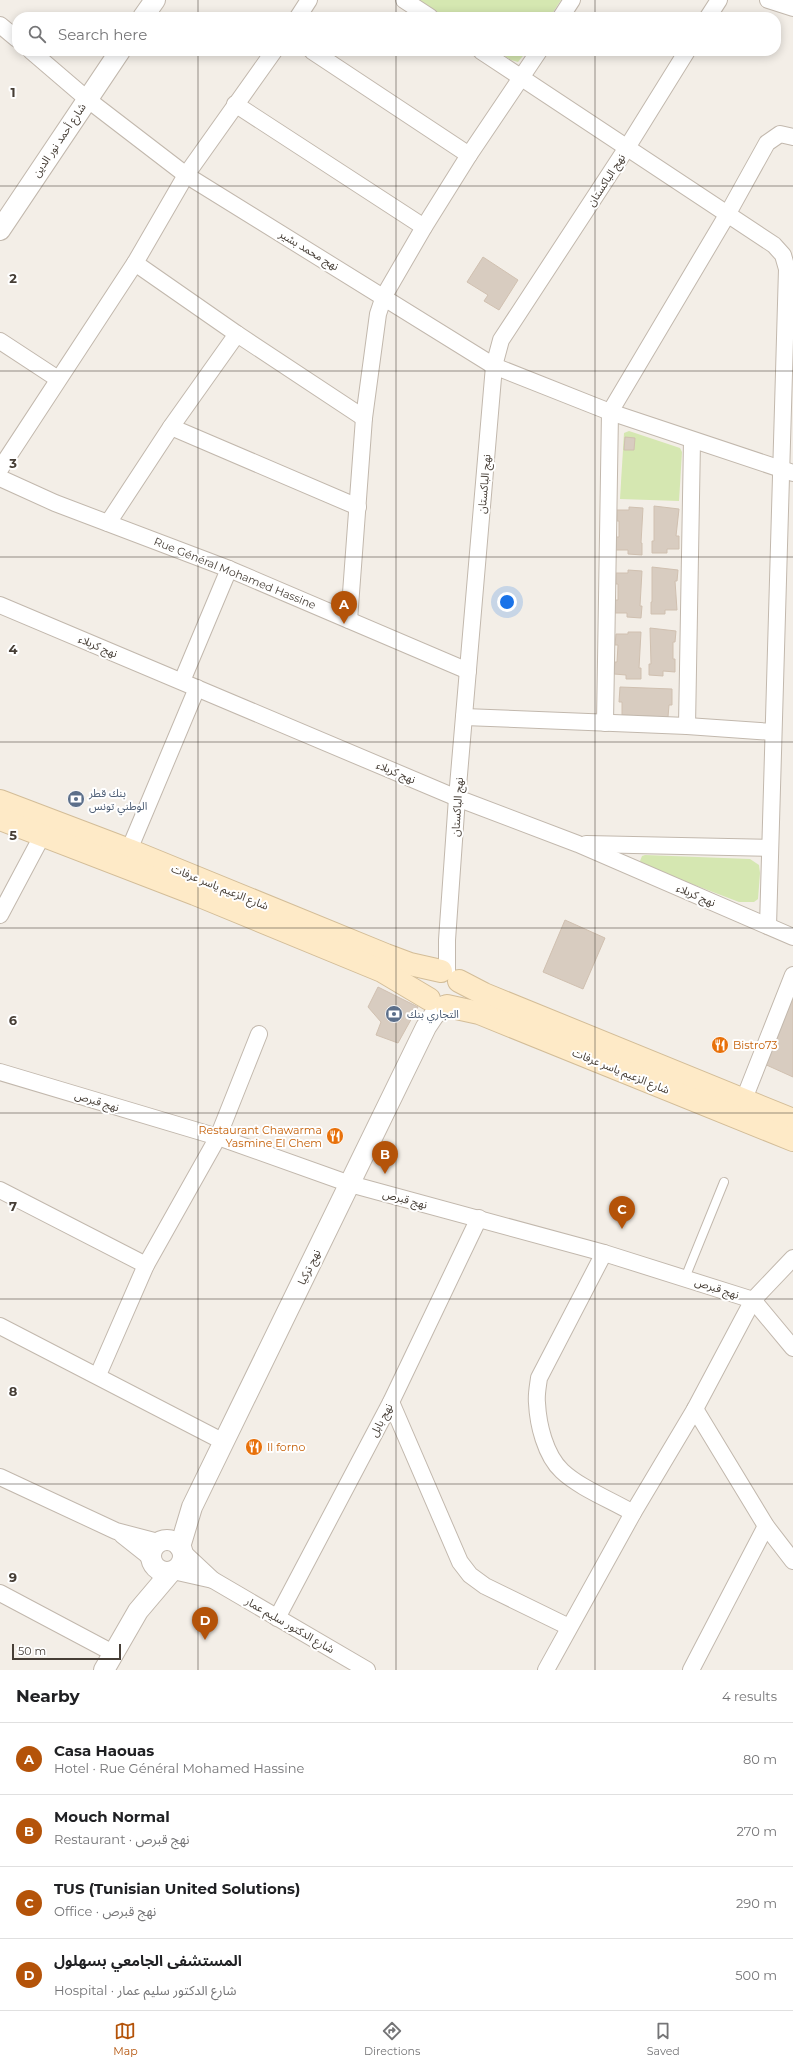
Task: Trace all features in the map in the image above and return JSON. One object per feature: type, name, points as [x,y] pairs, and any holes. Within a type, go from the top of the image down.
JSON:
[{"type":"main road","name":"شارع الزعيم ياسر عرفات","points":[[0,801],[129,850],[386,956],[449,974],[484,994],[793,1120]]},
{"type":"main road","name":"شارع الزعيم ياسر عرفات","points":[[0,819],[195,894],[382,971],[437,1003],[478,1013],[793,1140]]},
{"type":"main road","points":[[449,974],[460,987],[457,999],[437,1003],[425,989],[428,979],[431,975],[449,974]]},
{"type":"street","points":[[147,12],[155,0]]},
{"type":"street","points":[[301,12],[309,0]]},
{"type":"street","points":[[404,0],[422,12]]},
{"type":"street","points":[[564,12],[572,0]]},
{"type":"street","points":[[711,12],[719,0]]},
{"type":"street","points":[[768,0],[793,8]]},
{"type":"street","points":[[0,25],[12,35]]},
{"type":"street","name":"نهج محمد بشير","points":[[37,56],[87,99],[186,175],[384,296],[494,366],[610,412],[787,472]]},
{"type":"street","name":"شارع أحمد نور الدين","points":[[0,230],[117,56]]},
{"type":"street","points":[[0,468],[135,263],[186,175],[270,56]]},
{"type":"street","points":[[320,56],[469,155]]},
{"type":"street","points":[[488,56],[628,146],[727,215],[774,245],[783,256],[787,269],[787,472],[773,732],[768,926]]},
{"type":"street","points":[[349,620],[364,418],[378,314],[384,296],[424,227],[469,155],[535,56]]},
{"type":"street","name":"نهج الباكستان","points":[[449,974],[447,940],[457,798],[494,366],[502,340],[628,146],[684,56]]},
{"type":"street","points":[[235,104],[424,227]]},
{"type":"street","points":[[605,723],[610,412],[727,215],[767,143],[780,134],[793,137]]},
{"type":"street","points":[[135,263],[237,334],[364,418]]},
{"type":"street","points":[[108,523],[171,427],[237,334]]},
{"type":"street","points":[[0,341],[58,379]]},
{"type":"street","points":[[171,427],[358,508]]},
{"type":"street","points":[[687,726],[692,441]]},
{"type":"street","name":"Rue Général Mohamed Hassine","points":[[0,478],[54,503],[229,570],[468,671]]},
{"type":"street","points":[[182,681],[229,570]]},
{"type":"street","name":"نهج كربلاء","points":[[0,605],[457,798],[578,844],[793,937]]},
{"type":"street","points":[[129,850],[197,688]]},
{"type":"street","points":[[464,717],[687,726],[773,732]]},
{"type":"street","points":[[0,915],[42,836]]},
{"type":"street","points":[[578,844],[770,848]]},
{"type":"street","points":[[744,1100],[793,974]]},
{"type":"street","name":"نهج تركيا","points":[[165,1550],[192,1507],[437,1003]]},
{"type":"street","points":[[98,1375],[146,1265],[218,1137],[259,1034]]},
{"type":"street","name":"نهج قبرص","points":[[0,1072],[218,1137],[350,1184],[604,1252],[754,1300],[793,1348]]},
{"type":"street","points":[[0,1190],[146,1265]]},
{"type":"street","name":"نهج بابل","points":[[277,1618],[391,1402],[480,1218]]},
{"type":"street","points":[[604,1252],[539,1378],[537,1407],[539,1420],[550,1455],[560,1470],[570,1478],[633,1513]]},
{"type":"street","points":[[546,1670],[633,1513],[695,1409],[754,1300],[793,1258]]},
{"type":"street","points":[[0,1326],[98,1375],[224,1442]]},
{"type":"street","points":[[391,1402],[460,1562],[470,1575],[485,1586],[569,1627]]},
{"type":"street","points":[[695,1409],[766,1526],[793,1561]]},
{"type":"street","points":[[0,1478],[116,1531],[165,1550],[213,1580]]},
{"type":"street","points":[[691,1670],[766,1526]]},
{"type":"street","points":[[165,1550],[157,1569],[164,1572],[172,1571],[213,1580]]},
{"type":"street","points":[[0,1593],[108,1662],[138,1611],[165,1550]]},
{"type":"street","points":[[138,1611],[172,1571]]},
{"type":"street","name":"شارع الدكتور سليم عمار","points":[[213,1580],[367,1670]]},
{"type":"lane","points":[[685,1278],[724,1182]]},
{"type":"green space","points":[[419,0],[561,0],[553,12],[437,12]]},
{"type":"green space","points":[[505,56],[523,56],[518,62]]},
{"type":"green space","points":[[629,431],[680,448],[682,452],[679,501],[620,499],[624,433]]},
{"type":"green space","points":[[642,856],[750,859],[759,865],[760,873],[758,899],[754,902],[739,902],[642,865],[640,861]]},
{"type":"building","points":[[483,257],[518,280],[499,310],[484,301],[488,295],[467,282]]},
{"type":"building","points":[[625,437],[635,438],[634,450],[624,450]]},
{"type":"building","points":[[654,506],[679,509],[676,536],[679,536],[679,549],[667,549],[667,553],[652,553],[652,541],[654,541]]},
{"type":"building","points":[[629,507],[643,508],[641,543],[642,555],[628,554],[628,550],[616,550],[616,537],[619,537],[617,510],[629,510]]},
{"type":"building","points":[[652,567],[678,570],[677,581],[675,581],[677,610],[665,610],[665,614],[651,614]]},
{"type":"building","points":[[628,570],[642,571],[640,606],[642,606],[641,618],[627,617],[627,613],[615,613],[615,600],[618,600],[616,573],[628,573]]},
{"type":"building","points":[[650,628],[676,631],[675,642],[673,642],[675,672],[663,671],[663,676],[649,675],[649,664],[651,664]]},
{"type":"building","points":[[628,632],[641,632],[639,668],[641,668],[641,679],[626,679],[626,675],[614,674],[615,662],[617,662],[618,645],[615,645],[616,634],[628,634]]},
{"type":"building","points":[[620,687],[672,689],[672,705],[669,705],[668,717],[622,715],[622,702],[619,702]]},
{"type":"building","points":[[565,920],[605,938],[583,989],[543,972]]},
{"type":"building","points":[[793,985],[793,1077],[762,1063]]},
{"type":"building","name":"التجاري بنك","points":[[378,987],[418,1007],[398,1043],[376,1035],[381,1022],[368,1007]]},
{"type":"place","name":"Casa Haouas","points":[[344,624]]},
{"type":"place","name":"بنك قطر الوطني تونس","points":[[76,799]]},
{"type":"place","name":"التجاري بنك","points":[[394,1014]]},
{"type":"place","name":"Bistro73","points":[[720,1045]]},
{"type":"place","name":"Restaurant Chawarma Yasmine El Chem","points":[[335,1136]]},
{"type":"place","name":"Mouch Normal","points":[[385,1174]]},
{"type":"place","name":"TUS (Tunisian United Solutions)","points":[[622,1229]]},
{"type":"place","name":"Il forno","points":[[254,1447]]},
{"type":"place","name":"المستشفى الجامعي بسهلول","points":[[205,1640]]}]
